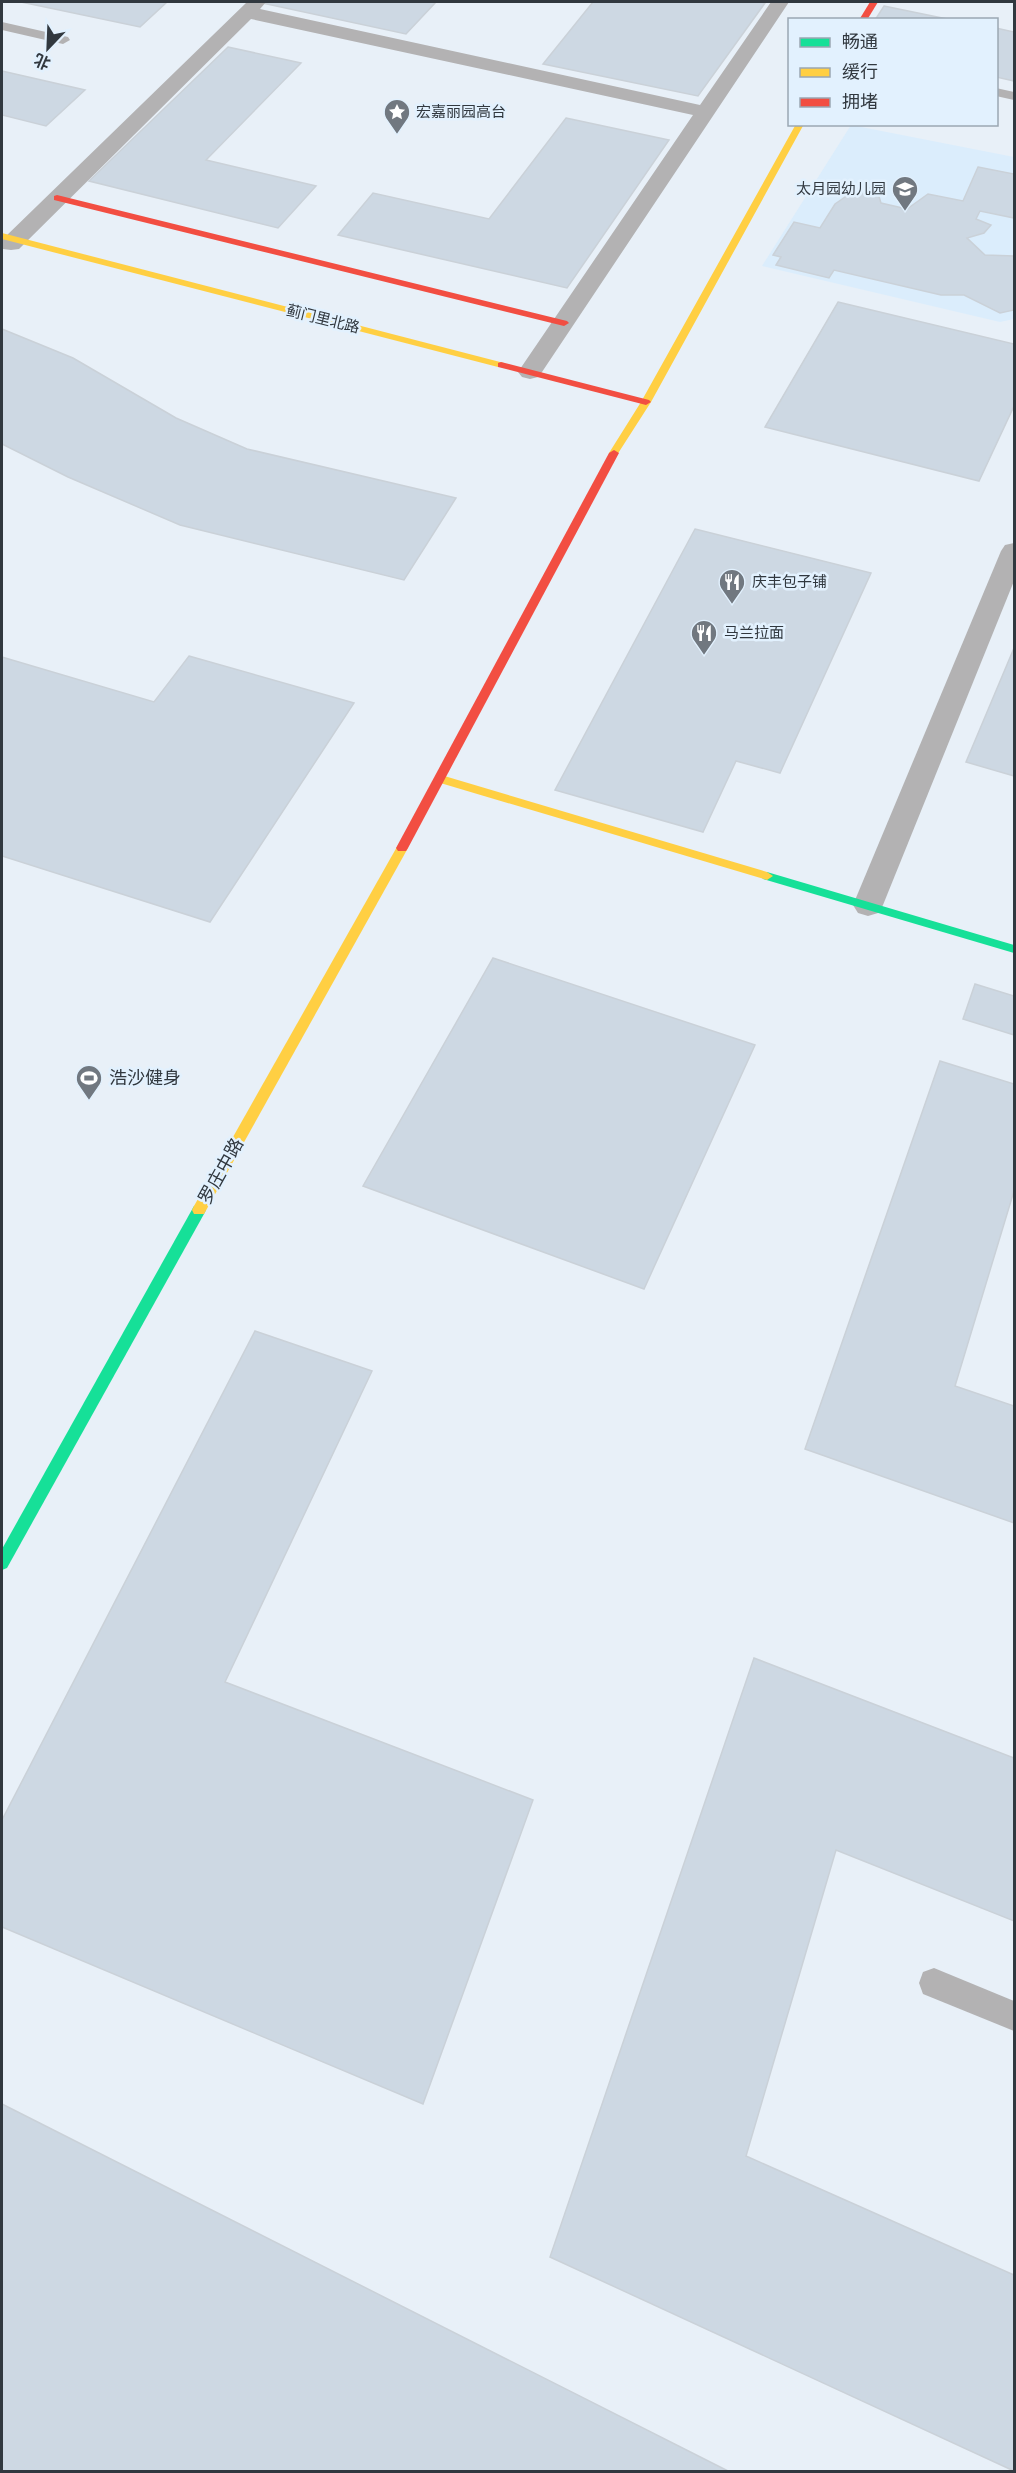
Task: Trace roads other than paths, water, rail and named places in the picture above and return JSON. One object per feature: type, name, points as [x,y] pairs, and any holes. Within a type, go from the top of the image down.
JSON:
[{"type":"street","points":[[530,372],[780,2]]},
{"type":"street","points":[[864,18],[874,2]]},
{"type":"street","points":[[6,240],[57,198],[251,7],[705,112]]},
{"type":"street","name":"罗庄中路","points":[[2,1563],[441,779],[615,452],[799,126]]},
{"type":"street","points":[[57,198],[564,323]]},
{"type":"street","name":"蓟门里北路","points":[[6,240],[645,402]]},
{"type":"street","points":[[868,905],[1014,551]]},
{"type":"street","points":[[441,779],[1014,949]]},
{"type":"lane","points":[[2,26],[63,40]]},
{"type":"lane","points":[[998,92],[1014,96]]},
{"type":"lane","points":[[934,1983],[1014,2016]]},
{"type":"place","name":"宏嘉丽园高台","points":[[397,135]]},
{"type":"place","name":"太月园幼儿园","points":[[905,212]]},
{"type":"place","name":"庆丰包子铺","points":[[732,605]]},
{"type":"place","name":"马兰拉面","points":[[704,656]]},
{"type":"place","name":"浩沙健身","points":[[89,1101]]}]
